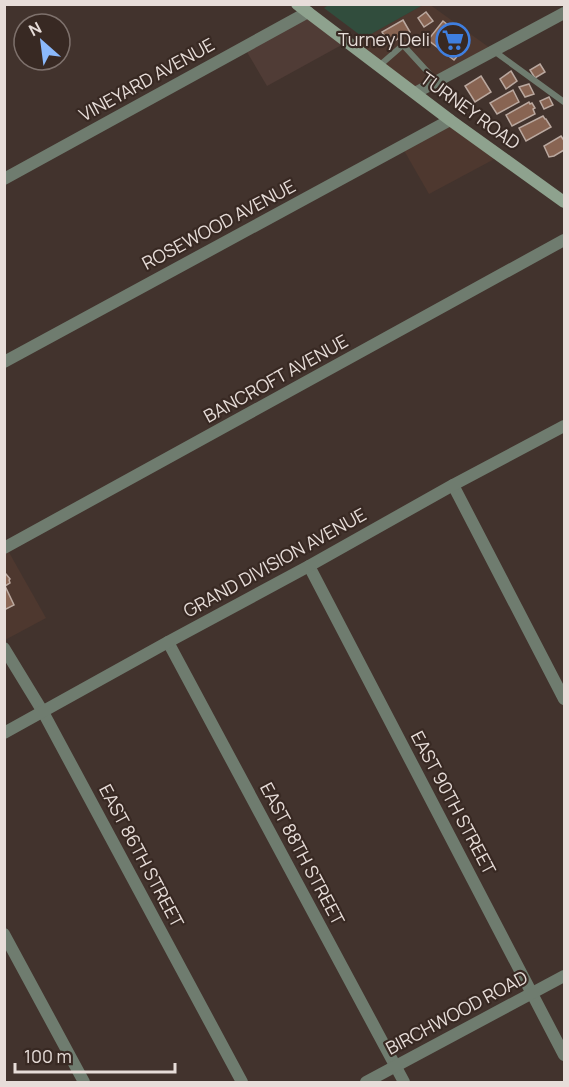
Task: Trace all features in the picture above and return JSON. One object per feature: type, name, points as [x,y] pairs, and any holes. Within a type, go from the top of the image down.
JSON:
[{"type":"main road","name":"TURNEY ROAD","points":[[297,4],[450,120],[564,202]]},
{"type":"street","name":"VINEYARD AVENUE","points":[[4,180],[308,12]]},
{"type":"street","points":[[415,93],[562,12]]},
{"type":"street","name":"ROSEWOOD AVENUE","points":[[4,362],[450,120]]},
{"type":"street","name":"BANCROFT AVENUE","points":[[4,548],[564,240]]},
{"type":"street","name":"GRAND DIVISION AVENUE","points":[[4,733],[564,426]]},
{"type":"street","points":[[453,485],[564,699]]},
{"type":"street","name":"EAST 90TH STREET","points":[[309,566],[564,1055]]},
{"type":"street","name":"EAST 88TH STREET","points":[[168,642],[405,1083]]},
{"type":"street","name":"EAST 86TH STREET","points":[[4,648],[44,712],[242,1083]]},
{"type":"street","points":[[4,934],[84,1083]]},
{"type":"street","name":"BIRCHWOOD ROAD","points":[[366,1083],[564,976]]},
{"type":"lane","points":[[379,66],[403,45],[436,82]]},
{"type":"lane","points":[[494,51],[564,102]]},
{"type":"shaded area","points":[[429,4],[494,51],[415,93],[351,45],[423,5]]},
{"type":"shaded area","points":[[308,12],[347,42],[267,86],[244,47]]},
{"type":"shaded area","points":[[450,120],[500,156],[429,194],[402,147]]},
{"type":"shaded area","points":[[6,547],[46,618],[5,640],[4,548]]},
{"type":"green space","points":[[330,4],[423,5],[364,38],[324,8]]},
{"type":"building","points":[[426,12],[433,21],[424,27],[418,18]]},
{"type":"building","points":[[403,20],[410,32],[389,44],[382,32]]},
{"type":"building","points":[[443,21],[469,42],[454,60],[428,40]]},
{"type":"building","points":[[540,64],[545,72],[535,78],[530,70]]},
{"type":"building","points":[[511,71],[517,81],[506,89],[500,79]]},
{"type":"building","points":[[481,76],[491,92],[475,102],[465,86]]},
{"type":"building","points":[[529,84],[534,94],[525,97],[519,87]]},
{"type":"building","points":[[513,90],[519,102],[497,114],[490,103]]},
{"type":"building","points":[[549,97],[553,105],[544,109],[540,101]]},
{"type":"building","points":[[529,102],[535,108],[533,109],[535,114],[512,126],[506,115]]},
{"type":"building","points":[[543,116],[551,127],[526,141],[519,128]]},
{"type":"building","points":[[561,136],[564,138],[564,150],[549,157],[544,146]]},
{"type":"building","points":[[4,574],[10,579],[10,583],[5,586],[14,605],[4,610]]},
{"type":"place","name":"Turney Deli","points":[[453,40]]}]
